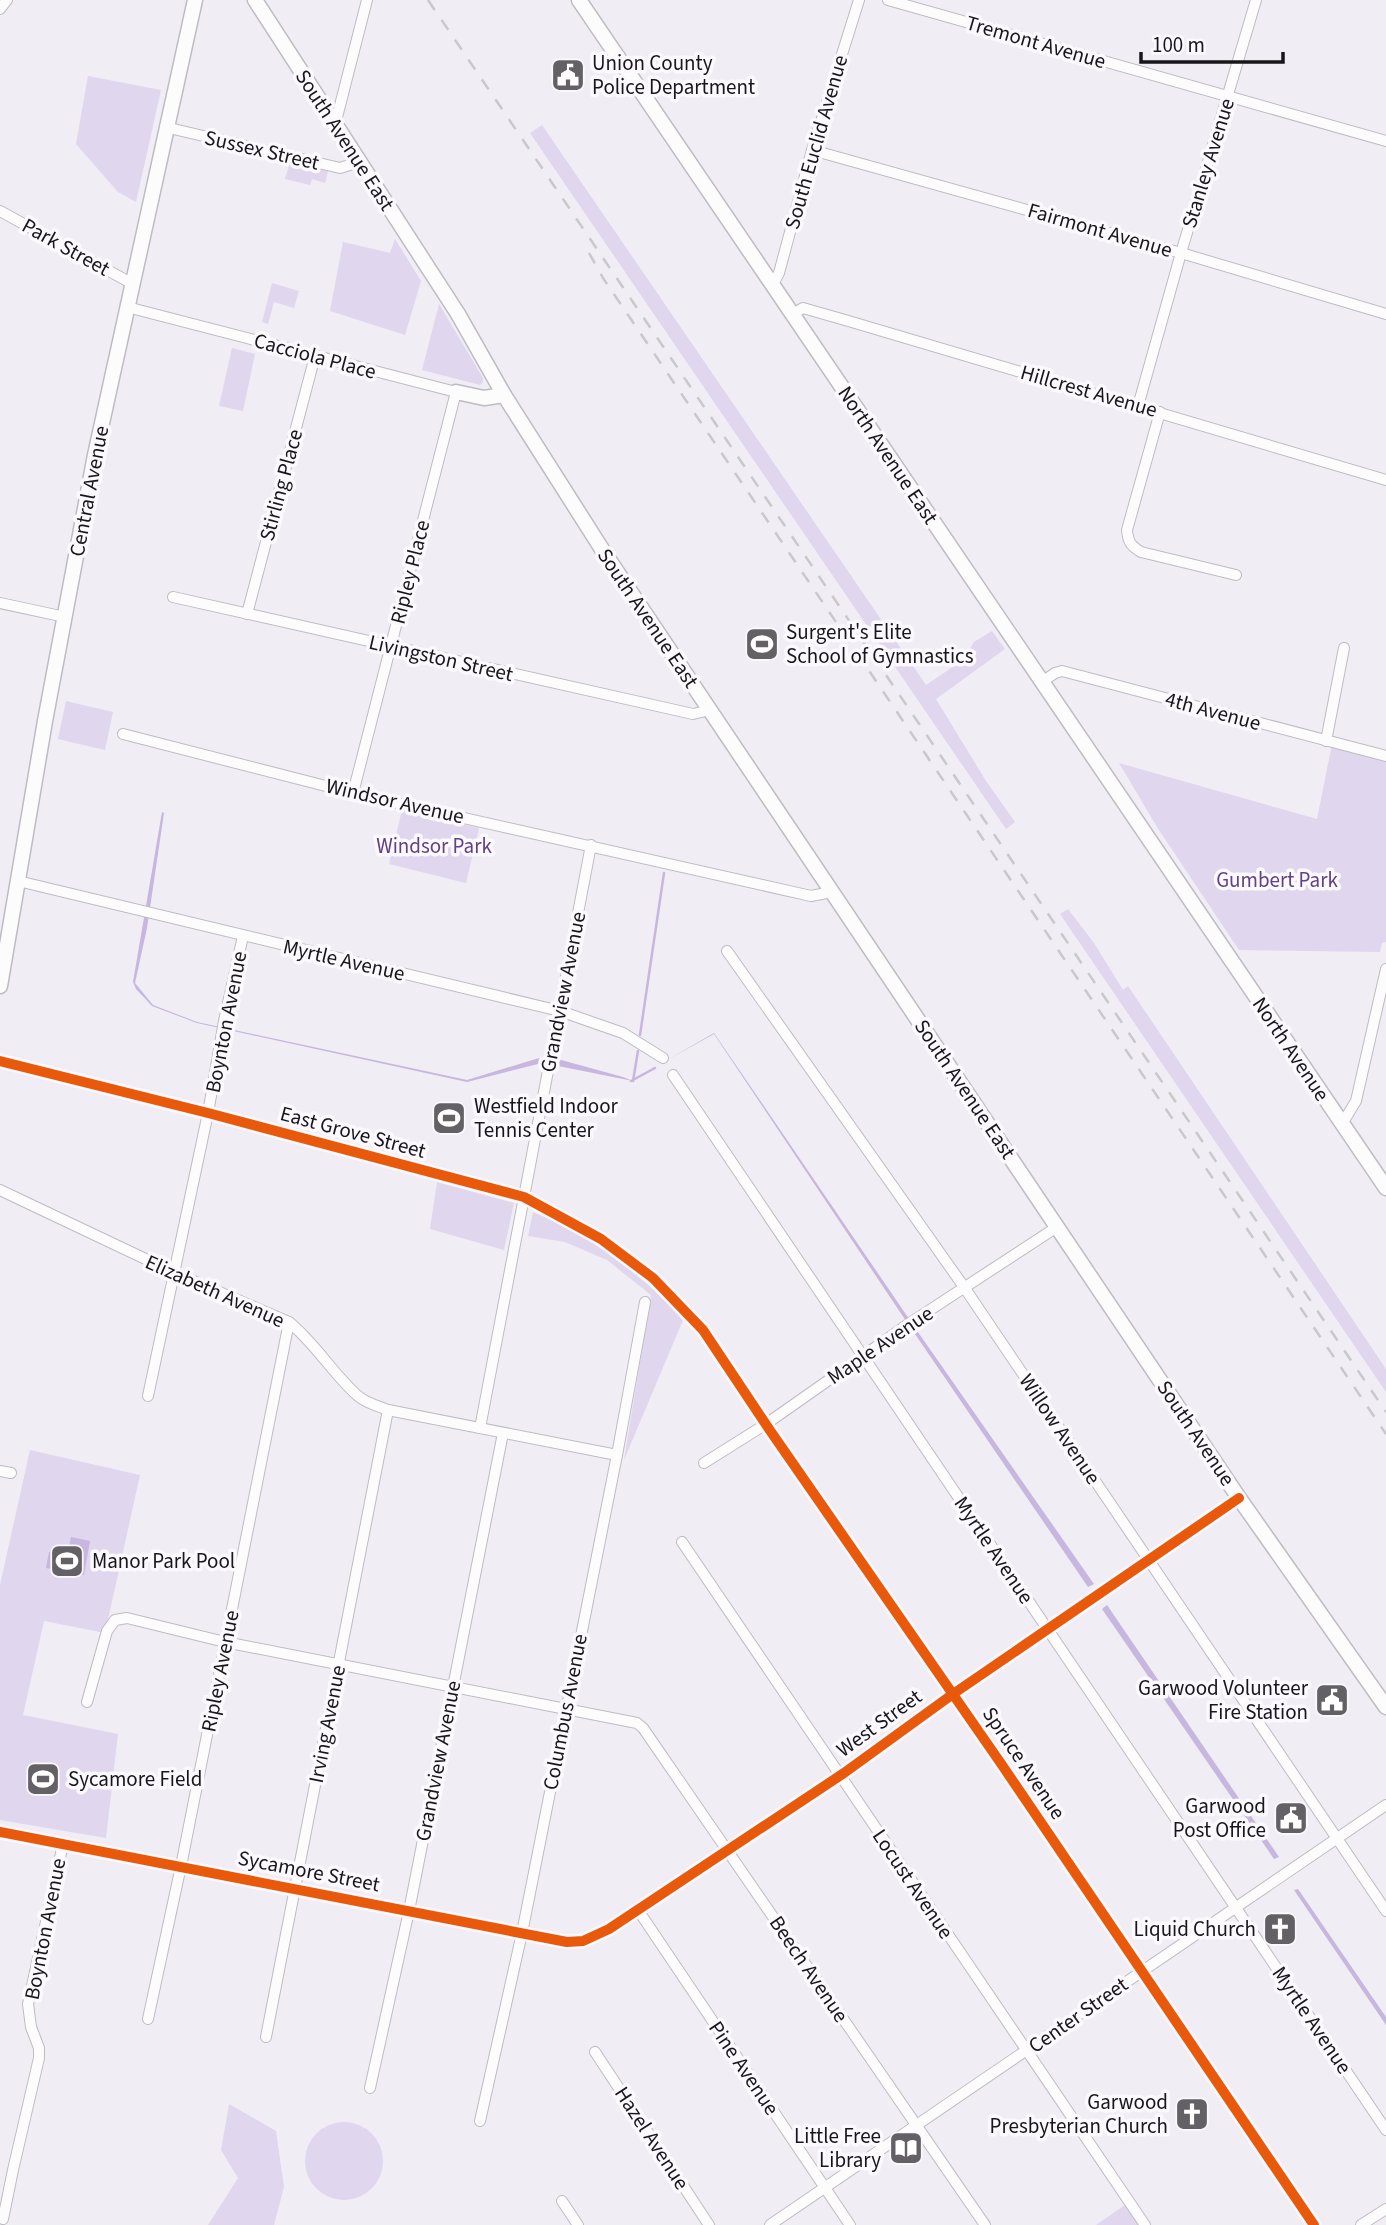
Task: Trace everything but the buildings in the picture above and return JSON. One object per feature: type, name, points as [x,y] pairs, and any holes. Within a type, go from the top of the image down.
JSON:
[{"type":"main road","name":"Central Avenue","points":[[0,986],[94,464],[165,127],[195,0]]},
{"type":"main road","name":"South Avenue East","points":[[255,0],[458,314],[505,395],[605,554],[1057,1227]]},
{"type":"main road","name":"North Avenue East","points":[[579,0],[1196,909]]},
{"type":"main road","name":"Cacciola Place","points":[[456,392],[484,398],[505,395]]},
{"type":"main road","name":"North Avenue","points":[[1196,909],[1386,1188]]},
{"type":"main road","name":"South Avenue","points":[[1057,1227],[1239,1498],[1386,1707]]},
{"type":"street","points":[[0,9],[7,0]]},
{"type":"street","points":[[335,126],[367,0]]},
{"type":"street","name":"South Euclid Avenue","points":[[772,284],[779,273],[812,150],[859,0]]},
{"type":"street","name":"Tremont Avenue","points":[[888,0],[1386,141]]},
{"type":"street","name":"Stanley Avenue","points":[[1138,406],[1256,0]]},
{"type":"street","name":"Sussex Street","points":[[165,127],[340,168],[359,162]]},
{"type":"street","name":"Fairmont Avenue","points":[[812,150],[1181,253],[1386,314]]},
{"type":"street","name":"Park Street","points":[[0,211],[131,284]]},
{"type":"street","name":"Cacciola Place","points":[[127,307],[456,392]]},
{"type":"street","name":"Hillcrest Avenue","points":[[793,314],[803,309],[814,311],[1386,480]]},
{"type":"street","name":"Stirling Place","points":[[247,614],[315,356]]},
{"type":"street","name":"Ripley Place","points":[[353,793],[456,392]]},
{"type":"street","points":[[1160,412],[1127,530],[1128,540],[1133,548],[1141,552],[1236,575]]},
{"type":"street","name":"Livingston Street","points":[[173,597],[693,714],[710,710]]},
{"type":"street","points":[[0,603],[65,617]]},
{"type":"street","points":[[1325,741],[1344,648]]},
{"type":"street","name":"4th Avenue","points":[[1042,681],[1062,671],[1386,756]]},
{"type":"street","name":"Windsor Avenue","points":[[123,734],[353,793],[811,896],[832,891]]},
{"type":"street","name":"Grandview Avenue","points":[[480,1428],[592,845]]},
{"type":"street","name":"Myrtle Avenue","points":[[18,881],[560,1011],[623,1033],[663,1058]]},
{"type":"street","name":"Boynton Avenue","points":[[148,1396],[243,936]]},
{"type":"street","name":"Willow Avenue","points":[[727,951],[964,1287],[1386,1911]]},
{"type":"street","points":[[1342,1124],[1356,1101],[1386,970]]},
{"type":"street","name":"East Grove Street","points":[[0,1061],[524,1197],[601,1239],[653,1278],[669,1296]]},
{"type":"street","name":"Myrtle Avenue","points":[[673,1075],[1386,2130]]},
{"type":"street","name":"Elizabeth Avenue","points":[[0,1190],[175,1273],[289,1322],[359,1396],[388,1410],[617,1455]]},
{"type":"street","name":"Maple Avenue","points":[[704,1463],[1057,1227]]},
{"type":"street","name":"Spruce Avenue","points":[[669,1296],[703,1330],[1314,2225]]},
{"type":"street","name":"Columbus Avenue","points":[[480,2122],[522,1933],[645,1302]]},
{"type":"street","name":"Ripley Avenue","points":[[148,2019],[289,1322]]},
{"type":"street","name":"Irving Avenue","points":[[266,2037],[388,1410]]},
{"type":"street","name":"Grandview Avenue","points":[[370,2088],[503,1433]]},
{"type":"street","points":[[0,1471],[11,1473]]},
{"type":"street","name":"West Street","points":[[609,1929],[840,1775],[953,1693],[1239,1498]]},
{"type":"street","name":"Locust Avenue","points":[[682,1542],[1145,2225]]},
{"type":"street","points":[[87,1702],[107,1631],[115,1620],[127,1619],[225,1642],[565,1709]]},
{"type":"street","name":"Beech Avenue","points":[[565,1709],[637,1723],[643,1728],[985,2225]]},
{"type":"street","name":"Center Street","points":[[770,2225],[1386,1805]]},
{"type":"street","name":"Sycamore Street","points":[[0,1832],[575,1942],[609,1929]]},
{"type":"street","name":"Boynton Avenue","points":[[5,2221],[13,2170],[39,2059],[39,2048],[31,2027],[28,2004],[63,1844]]},
{"type":"street","name":"Pine Avenue","points":[[638,1910],[850,2225]]},
{"type":"street","name":"Hazel Avenue","points":[[594,2052],[709,2225]]},
{"type":"street","points":[[562,2201],[578,2225]]},
{"type":"street","points":[[1361,2225],[1386,2209]]},
{"type":"green space","points":[[88,76],[161,90],[136,202],[118,192],[76,144]]},
{"type":"green space","points":[[542,125],[926,685],[963,660],[974,642],[992,631],[1005,649],[936,699],[986,781],[1015,822],[1006,829],[530,133]]},
{"type":"green space","points":[[290,162],[328,171],[325,183],[312,179],[310,185],[285,179]]},
{"type":"green space","points":[[395,239],[421,281],[405,335],[330,311],[343,242],[390,253]]},
{"type":"green space","points":[[272,283],[299,291],[294,308],[274,302],[268,324],[262,322]]},
{"type":"green space","points":[[439,304],[483,378],[480,385],[422,370]]},
{"type":"green space","points":[[232,348],[255,354],[243,411],[219,406]]},
{"type":"green space","points":[[66,701],[113,712],[105,750],[58,739]]},
{"type":"green space","name":"Gumbert Park","points":[[1332,744],[1386,756],[1386,942],[1382,943],[1380,952],[1239,950],[1157,827],[1119,763],[1317,819]]},
{"type":"green space","name":"Windsor Park","points":[[402,810],[479,828],[466,883],[389,864]]},
{"type":"green space","points":[[1068,909],[1094,943],[1123,990],[1128,986],[1386,1369],[1386,1392],[1060,914]]},
{"type":"green space","points":[[437,1182],[514,1203],[504,1250],[430,1229]]},
{"type":"green space","points":[[533,1212],[614,1257],[650,1286],[683,1320],[624,1460],[651,1295],[607,1260],[565,1242],[528,1236]]},
{"type":"green space","points":[[30,1450],[140,1475],[105,1633],[44,1621],[23,1715],[118,1734],[106,1838],[0,1820],[0,1585]]},
{"type":"green space","points":[[229,2104],[276,2131],[284,2187],[274,2225],[208,2225],[238,2178],[221,2150]]},
{"type":"green space","points":[[336,2122],[352,2122],[366,2128],[377,2139],[383,2153],[383,2169],[377,2183],[366,2194],[352,2200],[336,2200],[322,2194],[311,2183],[305,2169],[305,2153],[311,2139],[322,2128]]},
{"type":"green space","points":[[1125,2205],[1139,2225],[1096,2225]]},
{"type":"shaded area","points":[[162,812],[164,813],[147,928],[135,983],[153,1005],[197,1022],[467,1080],[539,1058],[538,1064],[467,1082],[197,1023],[152,1006],[133,982]]},
{"type":"shaded area","points":[[714,1033],[1094,1584],[1088,1587],[714,1034],[669,1059]]},
{"type":"shaded area","points":[[554,1058],[623,1077],[633,1081],[553,1065]]},
{"type":"shaded area","name":"Manor Park Pool","points":[[71,1537],[90,1541],[84,1575],[46,1568],[49,1552],[65,1555],[68,1553]]},
{"type":"shaded area","points":[[1107,1605],[1279,1857],[1274,1859],[1102,1609]]},
{"type":"shaded area","points":[[1298,1889],[1386,2017],[1386,2025],[1294,1890]]},
{"type":"waterway","points":[[640,1035],[664,873]]},
{"type":"waterway","points":[[633,1081],[638,1051]]},
{"type":"waterway","points":[[631,1081],[655,1068]]},
{"type":"railway","points":[[428,0],[1386,1412]]},
{"type":"railway","points":[[589,253],[603,278],[1386,1434]]},
{"type":"cycle path","points":[[0,1061],[524,1197],[601,1239],[653,1278],[703,1330],[1314,2225]]},
{"type":"cycle path","points":[[0,1832],[567,1942],[583,1941],[609,1929],[844,1773],[953,1694],[1239,1498]]},
{"type":"place","name":"Union County Police Department","points":[[568,75]]},
{"type":"place","name":"Surgent's Elite School of Gymnastics","points":[[762,644]]},
{"type":"place","name":"Westfield Indoor Tennis Center","points":[[449,1118]]},
{"type":"place","name":"Manor Park Pool","points":[[67,1561]]},
{"type":"place","name":"Garwood Volunteer Fire Station","points":[[1332,1700]]},
{"type":"place","name":"Sycamore Field","points":[[43,1779]]},
{"type":"place","name":"Garwood Post Office","points":[[1291,1818]]},
{"type":"place","name":"Liquid Church","points":[[1280,1929]]},
{"type":"place","name":"Garwood Presbyterian Church","points":[[1192,2114]]},
{"type":"place","name":"Little Free Library","points":[[906,2148]]}]
